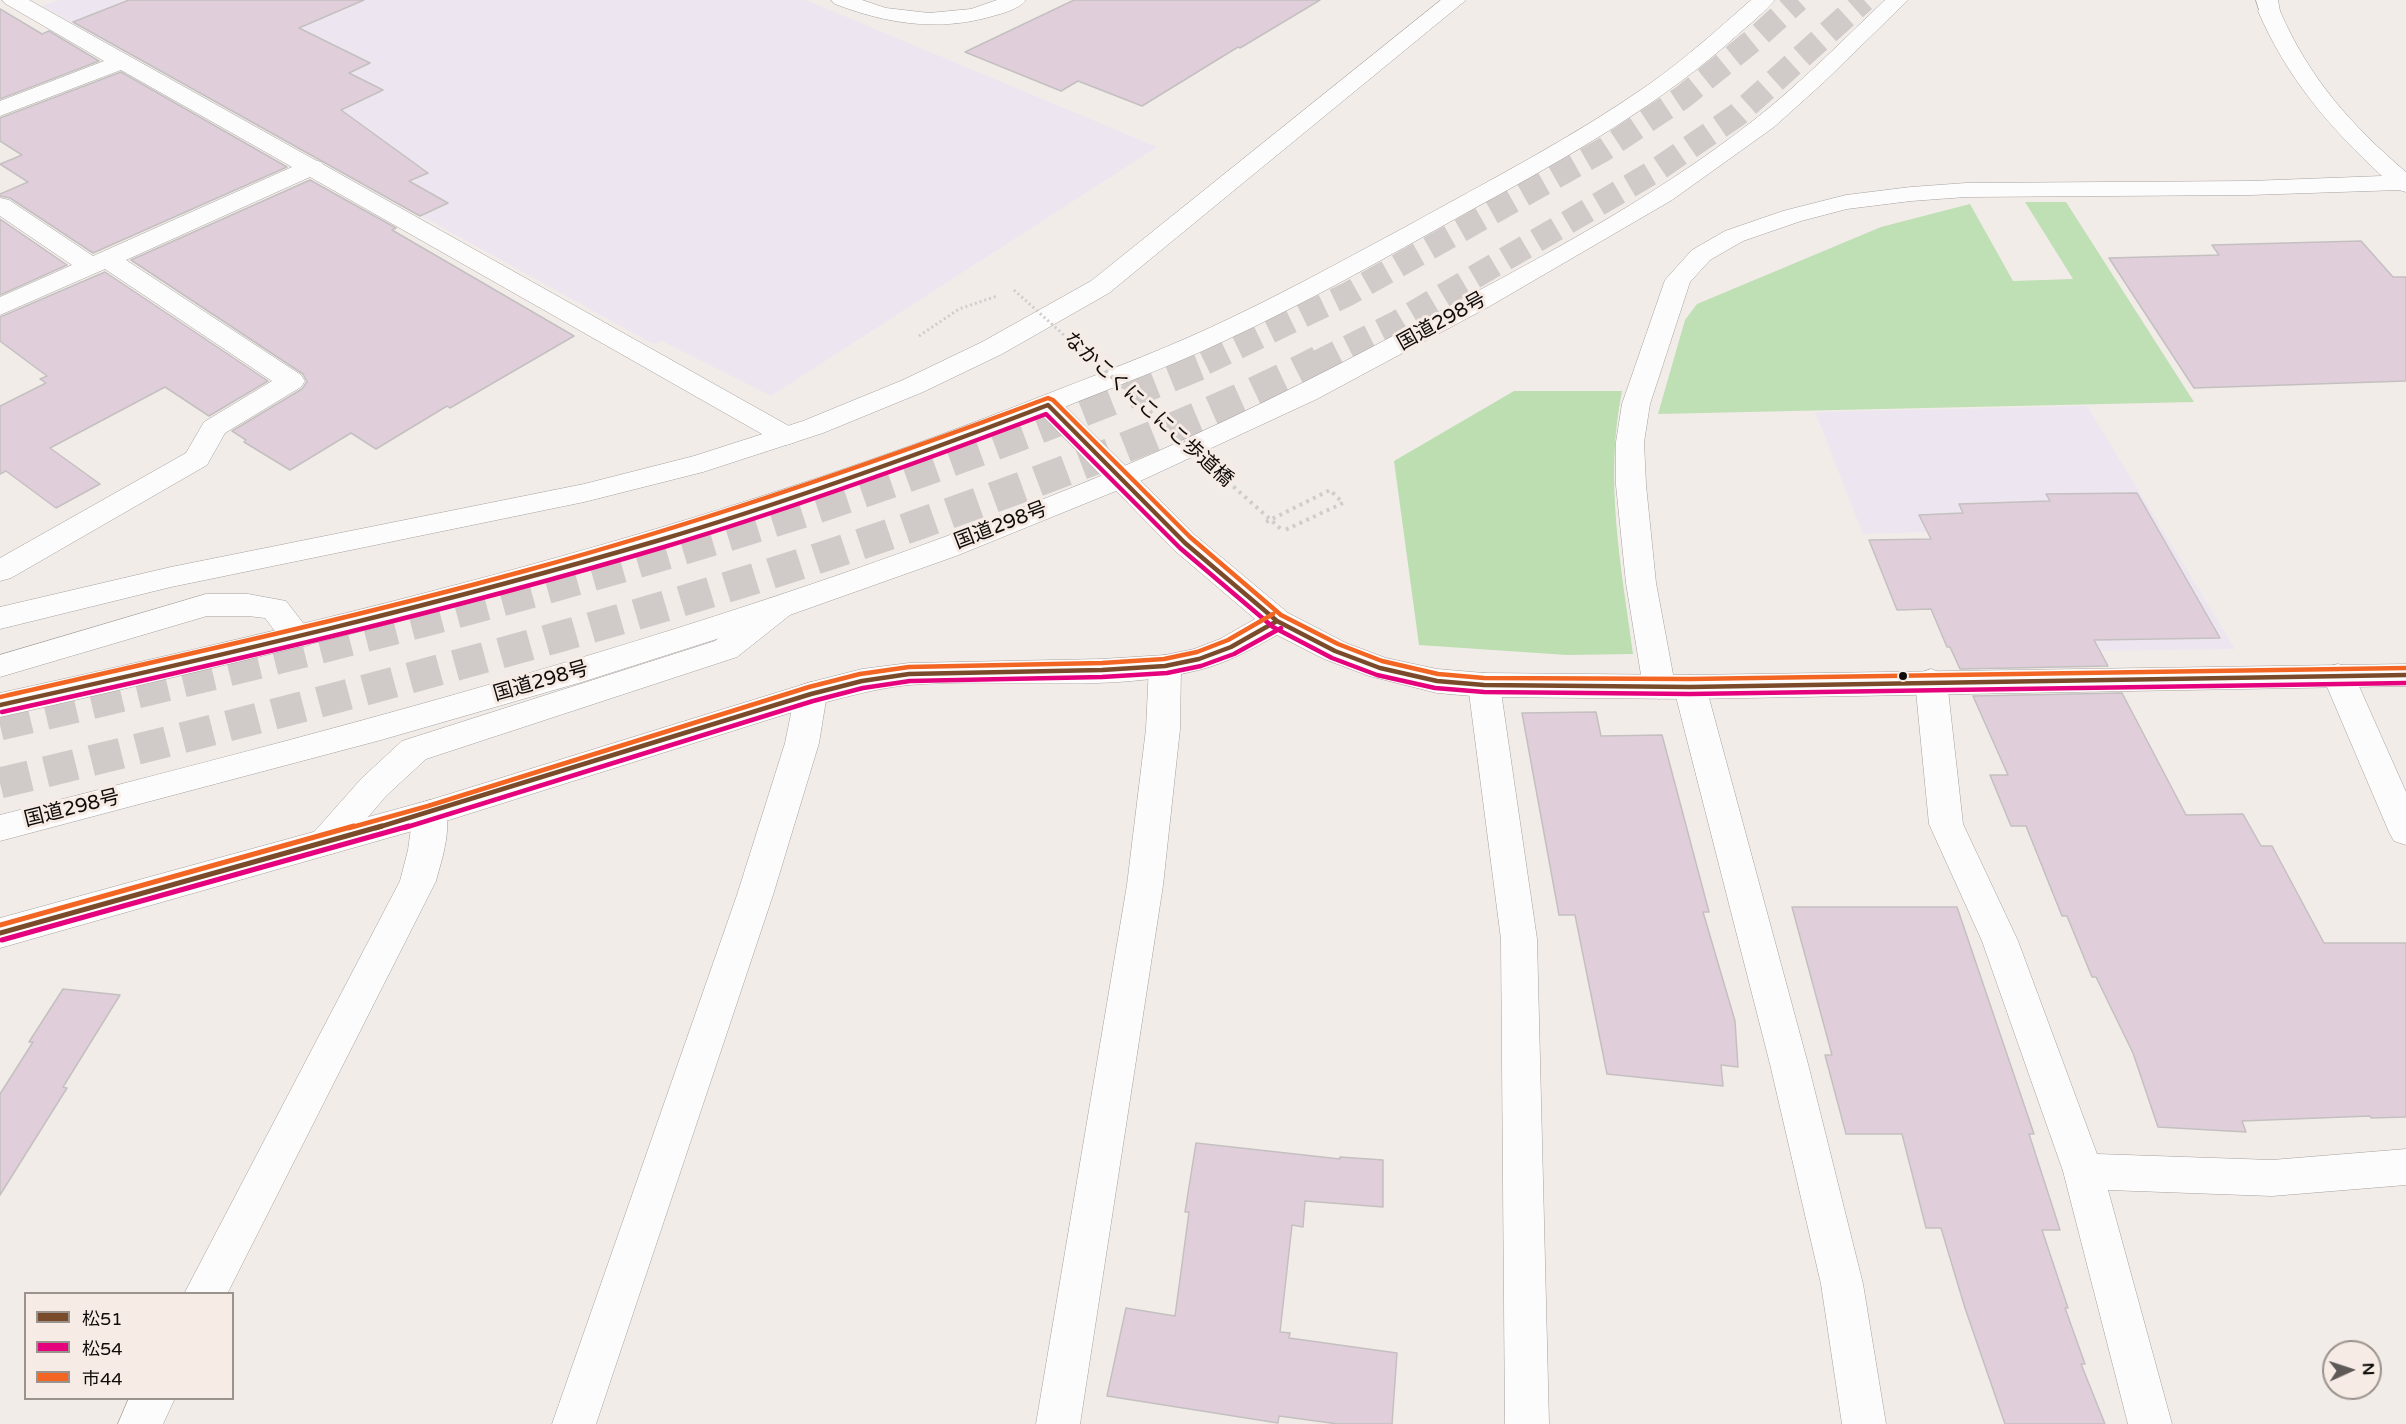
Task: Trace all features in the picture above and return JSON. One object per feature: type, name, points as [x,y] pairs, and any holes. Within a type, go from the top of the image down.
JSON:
[{"type":"main road","points":[[842,0],[862,8],[910,19],[976,15],[997,9],[1015,0]]},
{"type":"main road","points":[[0,618],[171,577],[584,493],[703,463],[786,436],[913,386],[972,358],[1100,287],[1422,24],[1455,0]]},
{"type":"main road","points":[[0,705],[298,637],[620,551],[773,505],[968,437],[1223,332],[1326,280],[1578,140],[1657,89],[1764,0]]},
{"type":"main road","name":"国道298号","points":[[0,828],[253,764],[562,676],[850,584],[1122,478],[1300,398],[1408,342],[1584,242],[1682,181],[1764,123],[1835,60],[1897,0]]},
{"type":"main road","points":[[24,2],[121,62],[312,167],[786,436]]},
{"type":"main road","points":[[2268,5],[2284,46],[2306,79],[2350,131],[2405,184]]},
{"type":"main road","points":[[0,109],[121,62]]},
{"type":"main road","points":[[0,308],[312,167]]},
{"type":"main road","points":[[1864,1424],[1842,1284],[1790,1064],[1641,583],[1631,485],[1630,442],[1636,404],[1678,279],[1701,255],[1734,236],[1792,216],[1845,202],[1966,190],[2250,188],[2405,184]]},
{"type":"main road","points":[[0,205],[100,263],[291,381],[214,428],[197,459],[0,571]]},
{"type":"main road","points":[[1048,405],[1185,543],[1277,621],[1335,651],[1380,668],[1437,681],[1484,685],[1675,687],[2406,675]]},
{"type":"main road","points":[[0,666],[206,605],[248,605],[275,609],[298,637]]},
{"type":"main road","points":[[326,842],[374,787],[414,750],[726,650],[779,607]]},
{"type":"main road","points":[[0,933],[430,813],[811,694],[862,681],[909,674],[1102,670],[1164,666],[1199,659],[1231,647],[1277,621]]},
{"type":"main road","points":[[1058,1424],[1145,885],[1163,729],[1164,666]]},
{"type":"main road","points":[[2338,675],[2406,832]]},
{"type":"main road","points":[[1931,681],[1946,824],[2000,941],[2083,1171],[2150,1424]]},
{"type":"main road","points":[[1484,685],[1519,939],[1527,1424]]},
{"type":"main road","points":[[574,1424],[755,895],[802,743],[811,694]]},
{"type":"main road","points":[[206,1292],[418,881],[426,850],[430,813]]},
{"type":"main road","points":[[2083,1171],[2272,1178],[2406,1167]]},
{"type":"main road","points":[[140,1424],[152,1400]]},
{"type":"path","name":"なかこくにこにこ歩道橋","points":[[1014,290],[1283,531],[1343,503],[1330,490],[1266,522]]},
{"type":"path","points":[[916,338],[959,309],[1003,294]]},
{"type":"shaded area","points":[[58,0],[806,0],[1157,147],[771,396],[662,341],[653,344],[42,6]]},
{"type":"shaded area","points":[[2087,406],[2235,649],[2020,652],[1963,531],[1863,534],[1815,412]]},
{"type":"green space","points":[[2025,202],[2066,202],[2194,402],[1658,414],[1685,320],[1697,304],[1881,227],[1970,204],[2013,281],[2073,279]]},
{"type":"green space","points":[[1514,391],[1622,391],[1614,457],[1614,490],[1633,654],[1567,655],[1419,645],[1394,461]]},
{"type":"building","points":[[129,0],[364,0],[299,28],[370,63],[349,73],[383,90],[341,110],[428,173],[409,181],[448,203],[420,216],[73,22]]},
{"type":"building","points":[[1074,0],[1320,0],[1142,106],[1078,81],[1061,91],[965,52]]},
{"type":"building","points":[[0,9],[42,34],[49,31],[99,61],[0,99]]},
{"type":"building","points":[[121,72],[287,167],[93,253],[10,198],[0,196],[28,182],[0,164],[22,155],[0,141],[0,118]]},
{"type":"building","points":[[310,180],[396,228],[392,230],[574,336],[450,408],[447,406],[376,449],[351,433],[290,470],[244,442],[246,440],[232,431],[302,389],[307,382],[303,374],[131,260]]},
{"type":"building","points":[[0,219],[67,265],[0,295]]},
{"type":"building","points":[[2361,241],[2393,277],[2406,277],[2406,381],[2194,388],[2109,258],[2219,255],[2212,245]]},
{"type":"building","points":[[105,272],[268,381],[209,416],[165,387],[50,448],[100,484],[56,508],[6,471],[0,474],[0,406],[46,383],[40,379],[47,376],[0,341],[0,317]]},
{"type":"building","points":[[2137,493],[2220,638],[2094,640],[2108,666],[1960,669],[1950,647],[1947,647],[1931,609],[1897,610],[1869,540],[1931,539],[1919,515],[1963,513],[1959,504],[2050,501],[2046,494]]},
{"type":"building","points":[[2122,693],[2186,815],[2243,814],[2261,846],[2272,846],[2324,943],[2406,943],[2406,1117],[2371,1118],[2370,1116],[2242,1121],[2246,1132],[2158,1127],[2133,1053],[2096,977],[2092,977],[2067,916],[2062,916],[2026,826],[2011,826],[1990,775],[2008,775],[1973,696]]},
{"type":"building","points":[[1596,712],[1601,736],[1662,735],[1709,912],[1703,912],[1735,1021],[1738,1067],[1721,1065],[1723,1086],[1607,1074],[1575,915],[1559,915],[1522,713]]},
{"type":"building","points":[[1792,907],[1957,907],[2034,1134],[2029,1134],[2060,1230],[2042,1230],[2068,1308],[2065,1308],[2085,1364],[2081,1364],[2105,1424],[2005,1424],[1965,1308],[1941,1228],[1926,1228],[1902,1134],[1846,1134],[1825,1055],[1832,1055]]},
{"type":"building","points":[[63,989],[120,995],[63,1087],[67,1088],[0,1195],[0,1094],[33,1042],[29,1042]]},
{"type":"building","points":[[1196,1143],[1340,1159],[1340,1157],[1383,1160],[1383,1207],[1305,1201],[1303,1227],[1292,1225],[1280,1332],[1290,1333],[1289,1338],[1397,1353],[1392,1424],[1338,1424],[1279,1416],[1278,1423],[1107,1396],[1126,1308],[1175,1316],[1189,1212],[1185,1212]]},
{"type":"tunnel","points":[[1205,363],[1348,294],[1603,150],[1683,97],[1756,38],[1798,0]]},
{"type":"tunnel","points":[[1316,363],[1396,323],[1655,171],[1737,115],[1864,0]]},
{"type":"tunnel","points":[[0,725],[201,678],[401,627],[699,544],[850,497],[1056,422],[1209,361]]},
{"type":"tunnel","points":[[0,783],[506,652],[802,564],[970,506],[1122,449],[1221,407],[1319,361]]},
{"type":"transit line","name":"市44","points":[[0,697],[264,637],[529,570],[790,491],[918,447],[1048,398],[1053,400],[1190,537],[1281,615],[1338,644],[1382,661],[1438,674],[1484,678],[1690,679],[2406,668]]},
{"type":"transit line","name":"松51","points":[[0,705],[331,628],[496,586],[660,540],[807,493],[1048,405],[1185,543],[1277,621],[1335,651],[1380,668],[1437,681],[1484,685],[1690,687],[2406,675]]},
{"type":"transit line","name":"松54","points":[[2,712],[334,636],[582,571],[808,500],[1046,414],[1180,548],[1273,627],[1332,658],[1377,675],[1435,688],[1484,692],[1690,694],[2406,683]]},
{"type":"transit line","name":"市44","points":[[0,925],[428,806],[809,687],[860,674],[909,667],[1102,663],[1164,659],[1197,652],[1228,640],[1273,614]]},
{"type":"transit line","name":"松51","points":[[0,933],[430,813],[811,694],[862,681],[909,674],[1102,670],[1165,666],[1199,659],[1231,647],[1277,621]]},
{"type":"transit line","name":"松54","points":[[2,940],[432,820],[813,701],[863,688],[910,681],[1102,677],[1167,673],[1201,666],[1234,654],[1281,628]]}]
